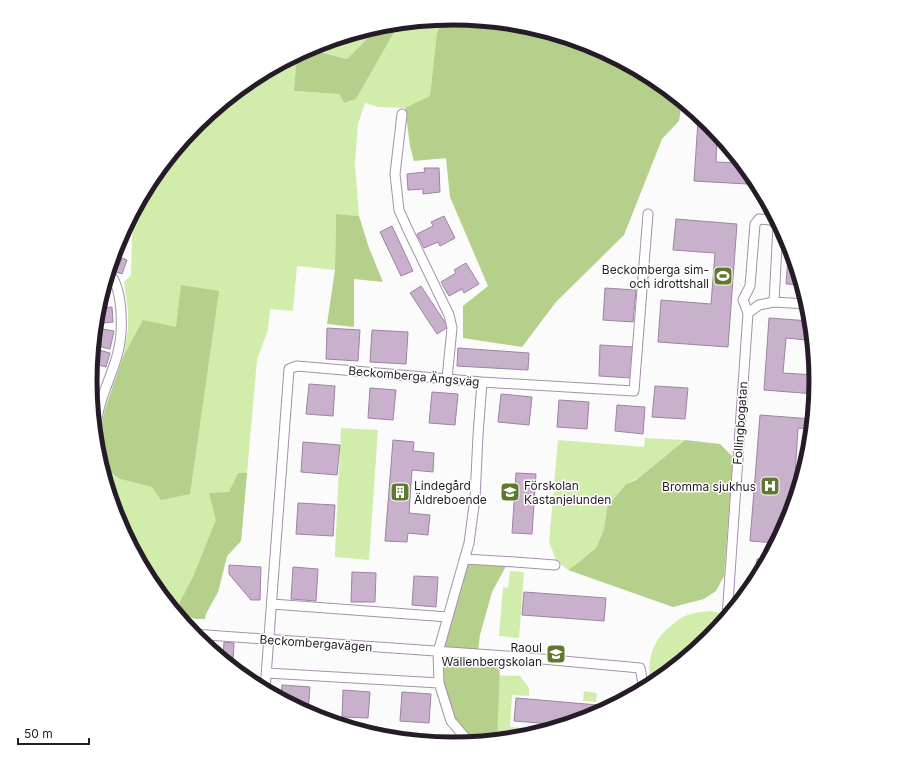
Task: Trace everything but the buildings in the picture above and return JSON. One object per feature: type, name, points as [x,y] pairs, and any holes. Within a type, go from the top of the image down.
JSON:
[{"type":"street","points":[[402,114],[395,174],[399,210],[449,315],[452,328],[447,379]]},
{"type":"street","name":"Beckomberga Ängsväg","points":[[266,683],[289,369],[298,366],[482,382],[634,390],[648,214]]},
{"type":"street","name":"Follingbogatan","points":[[731,603],[748,312],[743,300],[750,286],[755,224],[759,219],[770,220]]},
{"type":"street","name":"Follingbogatan","points":[[774,302],[777,236]]},
{"type":"street","points":[[99,412],[119,352],[121,307],[116,283],[112,278]]},
{"type":"street","points":[[748,312],[759,305],[774,302],[800,304]]},
{"type":"street","points":[[464,737],[451,721],[439,684],[438,652],[469,543],[475,498],[482,382]]},
{"type":"street","points":[[465,559],[555,565]]},
{"type":"street","points":[[272,604],[448,616]]},
{"type":"street","name":"Beckombergavägen","points":[[203,635],[640,668],[643,682]]},
{"type":"street","points":[[267,673],[439,684]]},
{"type":"green space","points":[[441,26],[437,32],[430,97],[405,108],[378,107],[365,103],[358,124],[355,164],[359,216],[336,214],[335,270],[297,266],[293,311],[270,309],[268,330],[257,360],[241,541],[227,556],[218,592],[180,609],[157,579],[134,538],[124,517],[109,471],[120,479],[152,487],[176,327],[132,342],[123,357],[128,329],[128,312],[124,282],[131,275],[133,225],[157,183],[185,146],[218,113],[255,85],[275,73],[298,61],[296,64],[294,91],[339,94],[344,103],[356,99],[395,30]]},
{"type":"green space","points":[[441,26],[476,26],[499,28],[545,37],[589,52],[610,62],[651,85],[681,108],[679,121],[662,139],[624,235],[556,302],[522,347],[463,338],[463,306],[488,286],[450,197],[446,158],[414,161],[410,146],[405,108],[430,96],[437,32]]},
{"type":"green space","points":[[395,30],[356,99],[344,103],[339,94],[294,91],[296,64],[298,61],[318,51],[347,59],[371,35]]},
{"type":"green space","points":[[371,35],[347,59],[319,52],[339,44]]},
{"type":"green space","points":[[336,214],[359,216],[369,248],[383,282],[354,279],[354,327],[327,324],[335,270]]},
{"type":"green space","points":[[181,285],[219,291],[190,494],[161,500],[152,487],[120,479],[109,471],[101,430],[105,409],[123,357],[143,320],[176,327]]},
{"type":"green space","points":[[341,428],[378,430],[369,560],[335,557]]},
{"type":"green space","points":[[645,438],[685,440],[638,478],[626,484],[607,507],[604,529],[596,548],[568,570],[556,560],[549,542],[558,440],[644,447]]},
{"type":"green space","points":[[685,440],[720,444],[733,457],[724,576],[716,591],[704,599],[673,607],[568,570],[596,548],[604,529],[607,507],[626,484],[636,480]]},
{"type":"green space","points":[[238,473],[247,473],[241,541],[227,556],[218,592],[206,614],[205,619],[195,619],[184,615],[177,606],[193,577],[216,520],[209,493],[229,492]]},
{"type":"green space","points":[[468,563],[506,566],[492,592],[480,635],[478,650],[446,648],[444,643]]},
{"type":"green space","points":[[510,571],[524,572],[519,638],[499,636],[503,587],[508,588]]},
{"type":"green space","points":[[710,611],[721,613],[722,615],[688,649],[650,678],[650,659],[655,644],[673,624],[683,617]]},
{"type":"green space","points":[[447,660],[500,664],[497,734],[469,736],[456,720],[445,692],[443,665]]},
{"type":"green space","points":[[489,675],[520,676],[529,688],[529,696],[512,695],[510,727],[529,728],[484,735]]},
{"type":"green space","points":[[584,691],[597,693],[596,702],[583,701]]},
{"type":"place","name":"Beckomberga sim- och idrottshall","points":[[723,276]]},
{"type":"place","name":"Bromma sjukhus","points":[[770,486]]},
{"type":"place","name":"Lindegård Äldreboende","points":[[400,492]]},
{"type":"place","name":"Förskolan Kastanjelunden","points":[[510,492]]},
{"type":"place","name":"Raoul Wallenbergskolan","points":[[556,654]]}]
